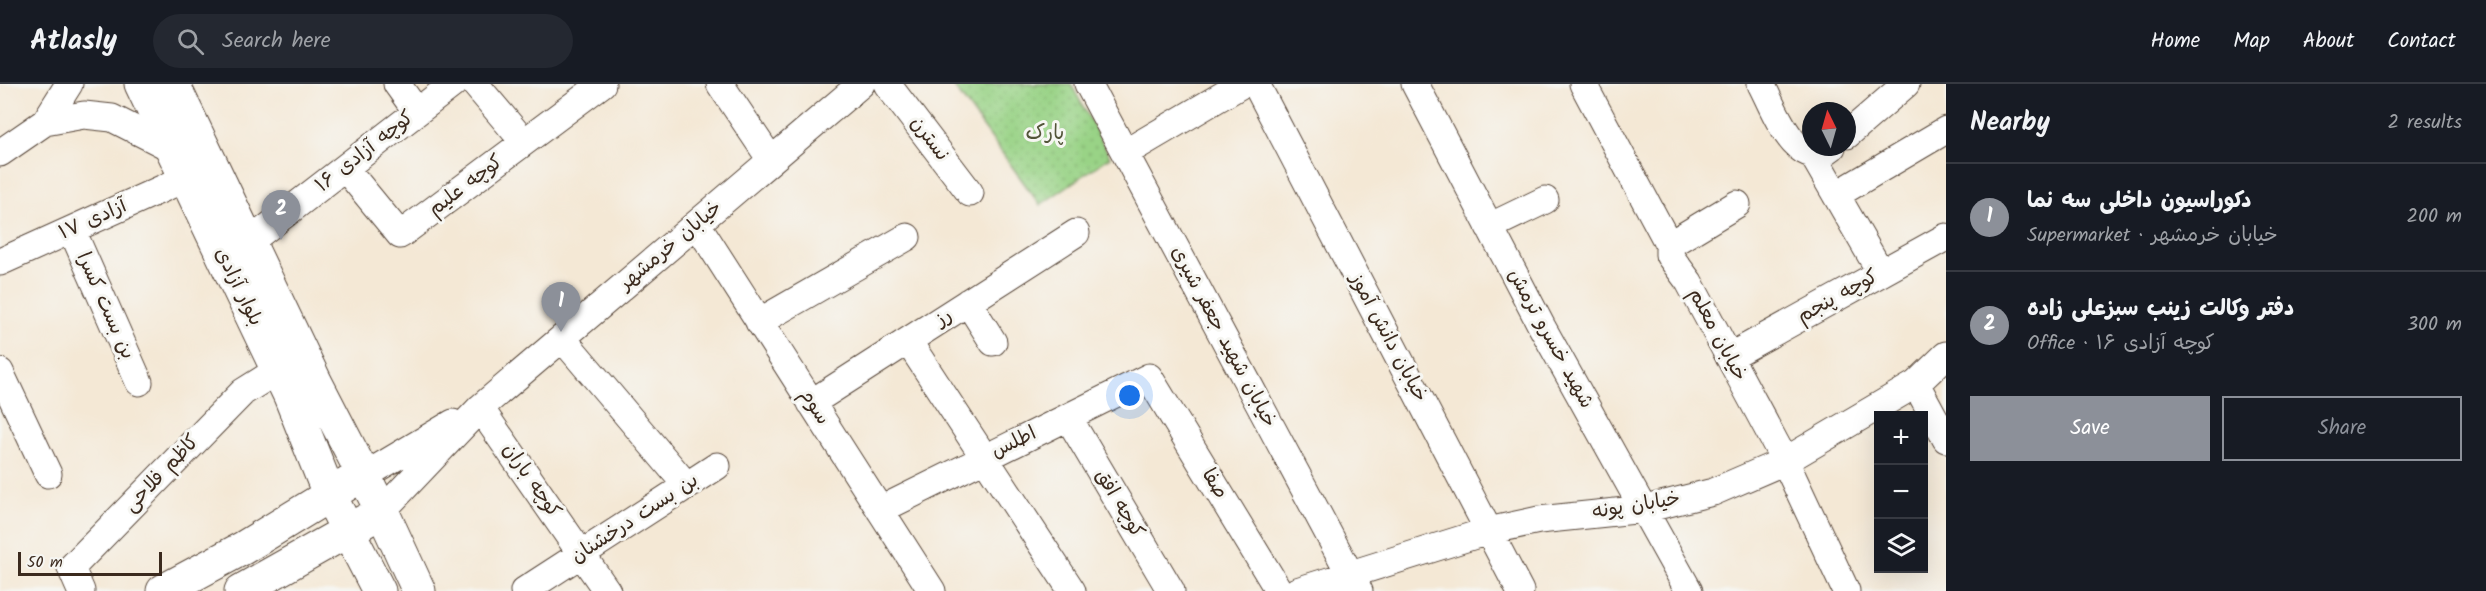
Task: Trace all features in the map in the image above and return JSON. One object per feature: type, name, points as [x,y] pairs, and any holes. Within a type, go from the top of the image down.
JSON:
[{"type":"main road","name":"بلوار آزادی","points":[[141,84],[186,178],[295,383],[364,476],[382,511]]},
{"type":"main road","name":"بلوار آزادی","points":[[185,93],[249,242],[329,494],[347,531]]},
{"type":"main road","points":[[163,591],[243,548],[329,494],[364,476]]},
{"type":"main road","points":[[249,587],[382,511],[419,591]]},
{"type":"main road","points":[[347,531],[379,591]]},
{"type":"main road","points":[[243,548],[256,554],[261,561],[262,571],[249,587]]},
{"type":"street","points":[[0,153],[45,122],[69,84]]},
{"type":"street","points":[[397,84],[417,112]]},
{"type":"street","name":"کوچه آزادی ۱۶","points":[[249,242],[453,84]]},
{"type":"street","points":[[475,84],[524,142]]},
{"type":"street","name":"کوچه علیم","points":[[345,168],[400,235],[602,84]]},
{"type":"street","points":[[720,84],[771,160]]},
{"type":"street","name":"خیابان خرمشهر","points":[[382,511],[480,408],[861,84]]},
{"type":"street","name":"نسترن","points":[[887,84],[970,193]]},
{"type":"street","name":"خیابان شهید جعفر شیری","points":[[1088,84],[1354,582]]},
{"type":"street","points":[[1125,153],[1242,84]]},
{"type":"street","name":"خیابان دانش آموز","points":[[1256,84],[1520,591]]},
{"type":"street","name":"شهید خسرو ترمش","points":[[1415,84],[1542,327],[1689,591]]},
{"type":"street","name":"خیابان معلم","points":[[1582,84],[1669,245],[1669,255],[1689,282],[1785,461],[1846,591]]},
{"type":"street","points":[[1761,84],[1795,146],[1802,152]]},
{"type":"street","points":[[1856,127],[1906,84]]},
{"type":"street","points":[[45,122],[84,115],[111,118],[171,148]]},
{"type":"street","points":[[1836,195],[1946,130]]},
{"type":"street","points":[[1824,156],[1836,195],[1881,273]]},
{"type":"street","name":"آزادی ۱۷","points":[[0,262],[186,178]]},
{"type":"street","points":[[1489,227],[1545,200]]},
{"type":"street","points":[[1669,245],[1737,204]]},
{"type":"street","name":"سوم","points":[[697,224],[880,510],[921,587]]},
{"type":"street","name":"بن بست کسرا","points":[[72,230],[139,382]]},
{"type":"street","name":"رز","points":[[811,403],[1076,233]]},
{"type":"street","points":[[759,322],[907,237]]},
{"type":"street","name":"کوچه پنجم","points":[[1729,357],[1946,237]]},
{"type":"street","points":[[968,302],[993,342]]},
{"type":"street","points":[[562,338],[687,486]]},
{"type":"street","points":[[908,341],[1072,591]]},
{"type":"street","name":"خیابان پونه","points":[[1297,591],[1354,582],[1488,531],[1539,520],[1645,509],[1713,492],[1785,461],[1916,384],[1946,355]]},
{"type":"street","name":"اطلس","points":[[880,510],[1149,377]]},
{"type":"street","name":"صفا","points":[[1149,377],[1279,591]]},
{"type":"street","name":"کاظم فلاحی","points":[[81,591],[71,567],[243,392],[295,383]]},
{"type":"street","points":[[2,384],[48,474]]},
{"type":"street","points":[[1916,384],[1946,439]]},
{"type":"street","name":"خیابان خرمشهر","points":[[364,476],[480,408]]},
{"type":"street","name":"کوچه باران","points":[[480,408],[607,591]]},
{"type":"street","name":"کوچه افق","points":[[1068,417],[1171,591]]},
{"type":"street","name":"بن بست درخشنان","points":[[524,591],[717,466]]},
{"type":"green space","name":"پارک","points":[[952,84],[1071,84],[1110,157],[1040,205]]},
{"type":"place","name":"دفتر وکالت زینب سبزعلی زاده","points":[[281,240]]},
{"type":"place","name":"دکوراسیون داخلی سه نما","points":[[561,332]]}]
